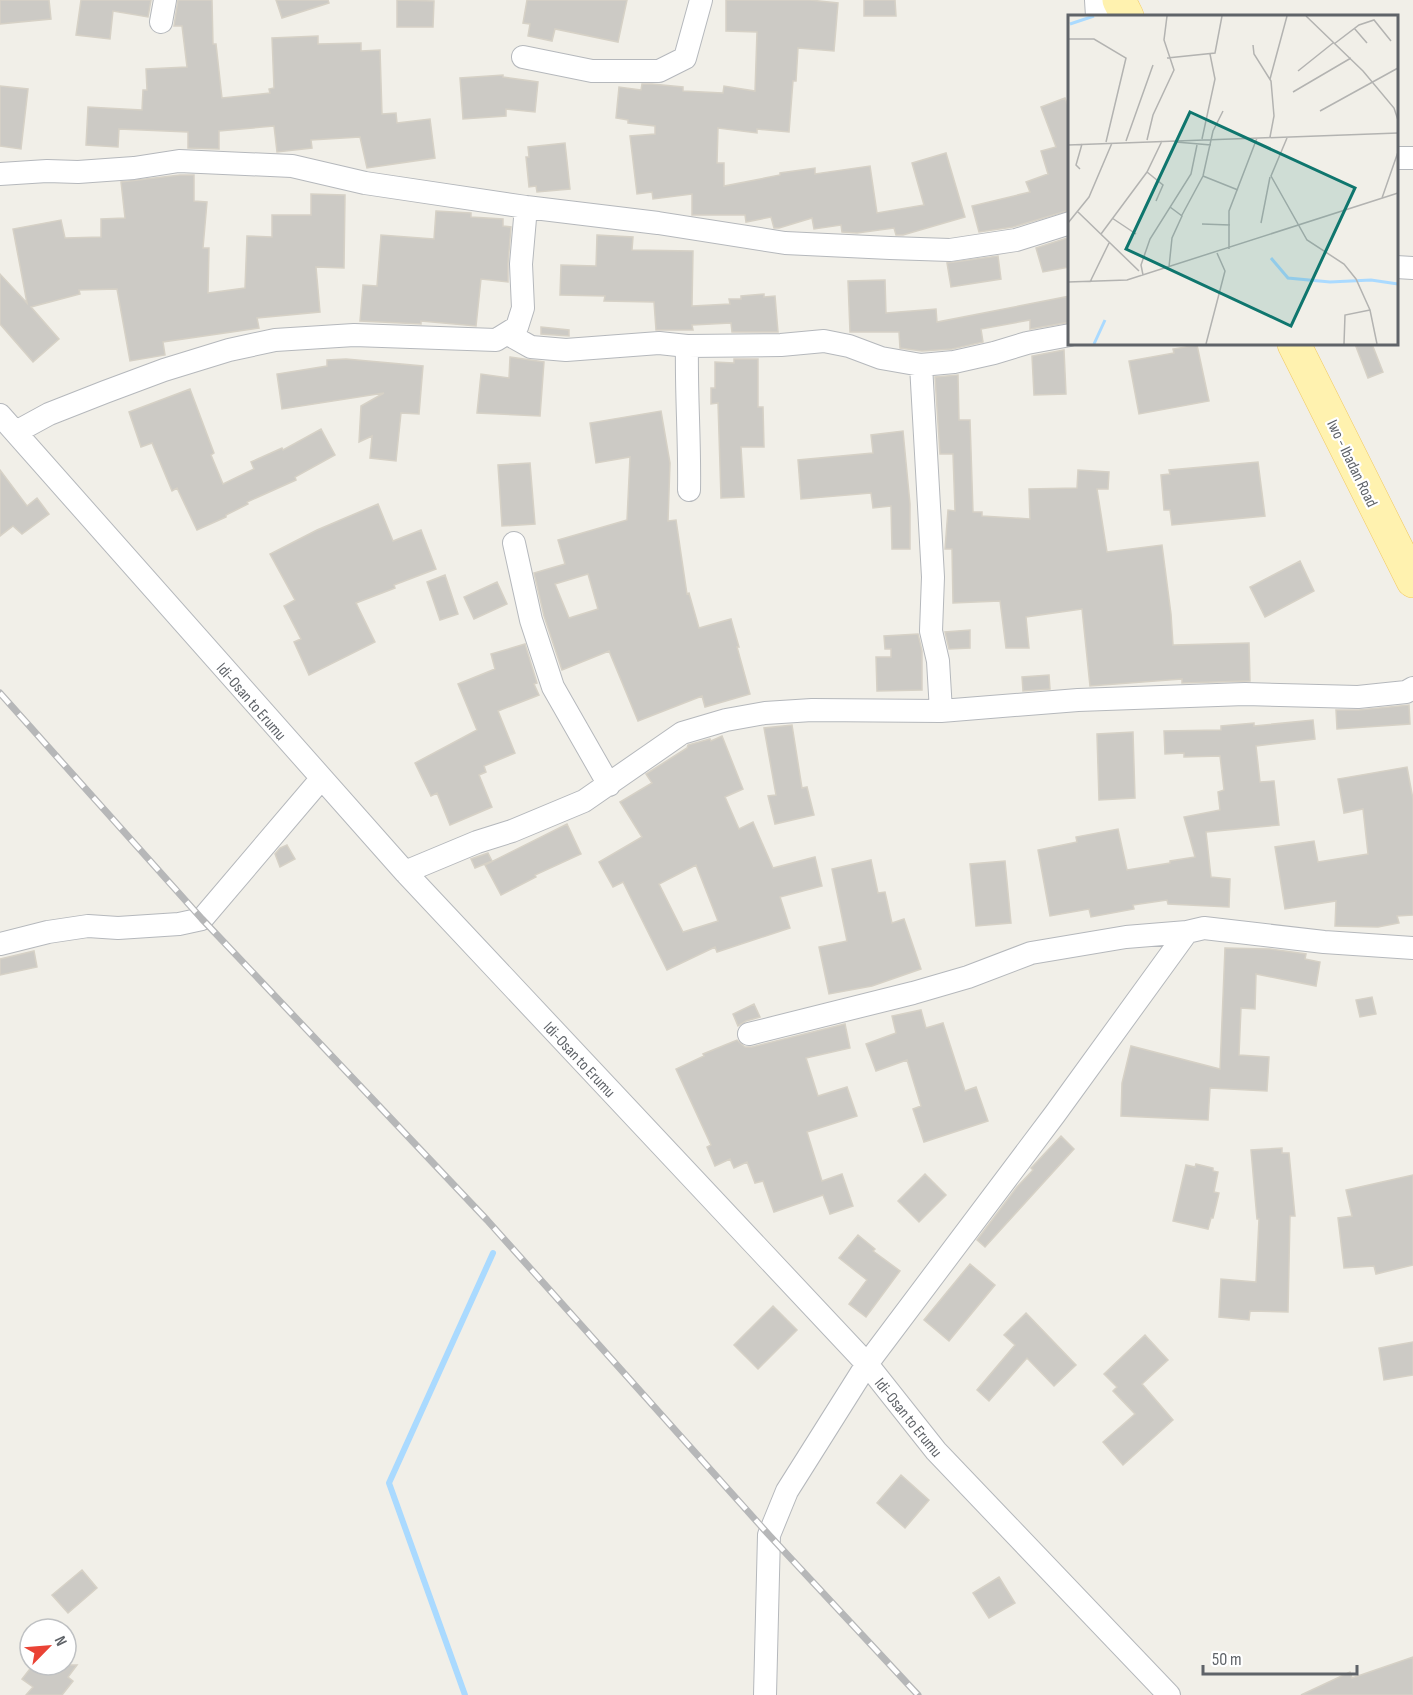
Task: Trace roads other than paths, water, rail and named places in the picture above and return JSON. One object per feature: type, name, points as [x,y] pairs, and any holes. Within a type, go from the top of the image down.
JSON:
[{"type":"main road","points":[[1119,0],[1126,15]]},
{"type":"main road","name":"Iwo - Ibadan Road","points":[[1295,345],[1413,581]]},
{"type":"street","points":[[523,57],[592,71],[659,71],[685,58],[701,0]]},
{"type":"street","points":[[0,174],[134,168],[179,161],[292,166],[365,183],[526,207],[658,223],[785,243],[890,248],[950,250],[1016,240],[1068,224]]},
{"type":"street","points":[[16,432],[49,414],[164,370],[229,350],[275,340],[354,335],[496,340],[517,327],[523,308],[521,264],[526,207]]},
{"type":"street","points":[[1398,267],[1413,268]]},
{"type":"street","points":[[508,334],[531,347],[566,350],[659,343],[687,346],[781,345],[824,341],[849,346],[881,358],[921,364],[954,362],[1027,343],[1068,335]]},
{"type":"street","points":[[687,346],[689,490]]},
{"type":"street","points":[[921,364],[933,577],[931,631],[938,661],[941,711]]},
{"type":"street","name":"Idi-Osan to Erumu","points":[[0,415],[405,872],[867,1364],[936,1451],[1169,1695]]},
{"type":"street","points":[[514,543],[531,620],[553,687],[609,785]]},
{"type":"street","points":[[405,872],[584,801],[682,733],[726,720],[765,713],[812,710],[941,711],[1078,700],[1245,694],[1358,697],[1406,692],[1413,688]]},
{"type":"street","points":[[0,944],[48,932],[88,926],[118,928],[179,924],[202,919],[321,778]]},
{"type":"street","points":[[750,1034],[913,993],[968,977],[1031,953],[1126,937],[1187,932],[1204,928],[1324,942],[1413,948]]},
{"type":"street","points":[[765,1695],[769,1535],[787,1491],[867,1364],[1055,1114],[1187,932]]},
{"type":"waterway","points":[[465,1695],[389,1483],[493,1253]]},
{"type":"railway","points":[[0,693],[202,919],[487,1220],[769,1535],[918,1695]]}]
